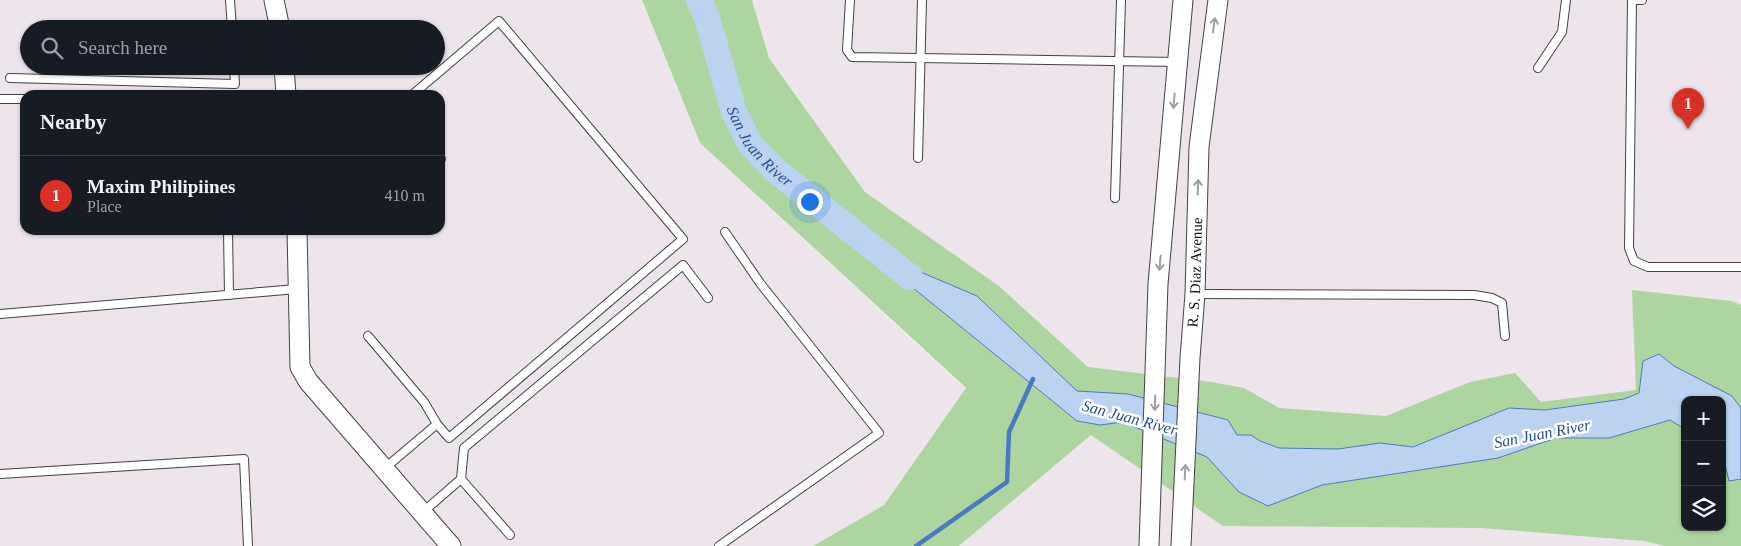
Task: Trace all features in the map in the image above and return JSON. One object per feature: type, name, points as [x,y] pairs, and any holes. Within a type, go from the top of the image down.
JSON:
[{"type":"street","points":[[274,0],[278,20]]},
{"type":"street","points":[[1149,546],[1158,284],[1183,0]]},
{"type":"street","name":"R. S. Diaz Avenue","points":[[1181,546],[1195,294],[1199,148],[1218,0]]},
{"type":"street","points":[[285,75],[286,90]]},
{"type":"street","points":[[297,235],[300,367],[308,381],[451,546]]},
{"type":"lane","points":[[230,0],[231,20]]},
{"type":"lane","points":[[850,0],[847,50],[852,57],[1177,62]]},
{"type":"lane","points":[[918,158],[922,0]]},
{"type":"lane","points":[[1115,198],[1121,0]]},
{"type":"lane","points":[[1538,68],[1562,32],[1566,0]]},
{"type":"lane","points":[[1642,0],[1632,0],[1629,248],[1634,260],[1648,266],[1741,267]]},
{"type":"lane","points":[[368,336],[424,402],[437,424],[449,438],[683,239],[499,21],[445,67]]},
{"type":"lane","points":[[10,78],[235,84],[234,75]]},
{"type":"lane","points":[[418,90],[436,75]]},
{"type":"lane","points":[[0,99],[20,99]]},
{"type":"lane","points":[[719,546],[880,433],[760,283],[725,232]]},
{"type":"lane","points":[[228,235],[229,295]]},
{"type":"lane","points":[[423,512],[461,480],[464,448],[683,265],[708,298]]},
{"type":"lane","points":[[0,314],[299,289]]},
{"type":"lane","points":[[1195,294],[1474,295],[1492,298],[1502,303],[1505,336]]},
{"type":"lane","points":[[385,468],[437,424]]},
{"type":"lane","points":[[0,474],[244,459],[248,546]]},
{"type":"lane","points":[[461,480],[510,535]]},
{"type":"shaded area","points":[[0,0],[642,0],[700,143],[966,389],[884,505],[813,546],[0,546]]},
{"type":"shaded area","points":[[752,0],[1741,0],[1741,546],[959,546],[1091,435],[1088,367],[999,286],[865,192],[769,58]]},
{"type":"green space","points":[[642,0],[752,0],[769,58],[865,192],[999,286],[1088,367],[1211,382],[1244,388],[1279,408],[1386,416],[1470,382],[1515,373],[1541,402],[1636,390],[1632,290],[1731,301],[1741,305],[1741,546],[1665,546],[1644,541],[1481,528],[1223,526],[1091,435],[959,546],[813,546],[884,505],[966,388],[700,143]]},
{"type":"water","points":[[883,256],[977,296],[1077,391],[1128,394],[1228,420],[1237,435],[1251,435],[1260,441],[1279,448],[1338,449],[1380,443],[1413,447],[1509,408],[1545,410],[1624,399],[1639,393],[1643,361],[1659,354],[1674,366],[1732,396],[1741,408],[1741,479],[1729,481],[1726,469],[1726,396],[1681,396],[1681,427],[1670,420],[1609,438],[1556,438],[1498,458],[1322,485],[1268,506],[1239,492],[1207,457],[1123,422],[1100,425],[1077,421],[907,283]]},
{"type":"waterway","name":"San Juan River","points":[[699,0],[707,18],[734,112],[750,144],[775,170],[910,277]]},
{"type":"waterway","points":[[916,546],[1007,482],[1009,432],[1033,379]]},
{"type":"place","name":"Maxim Philipiines","points":[[1688,129]]}]
